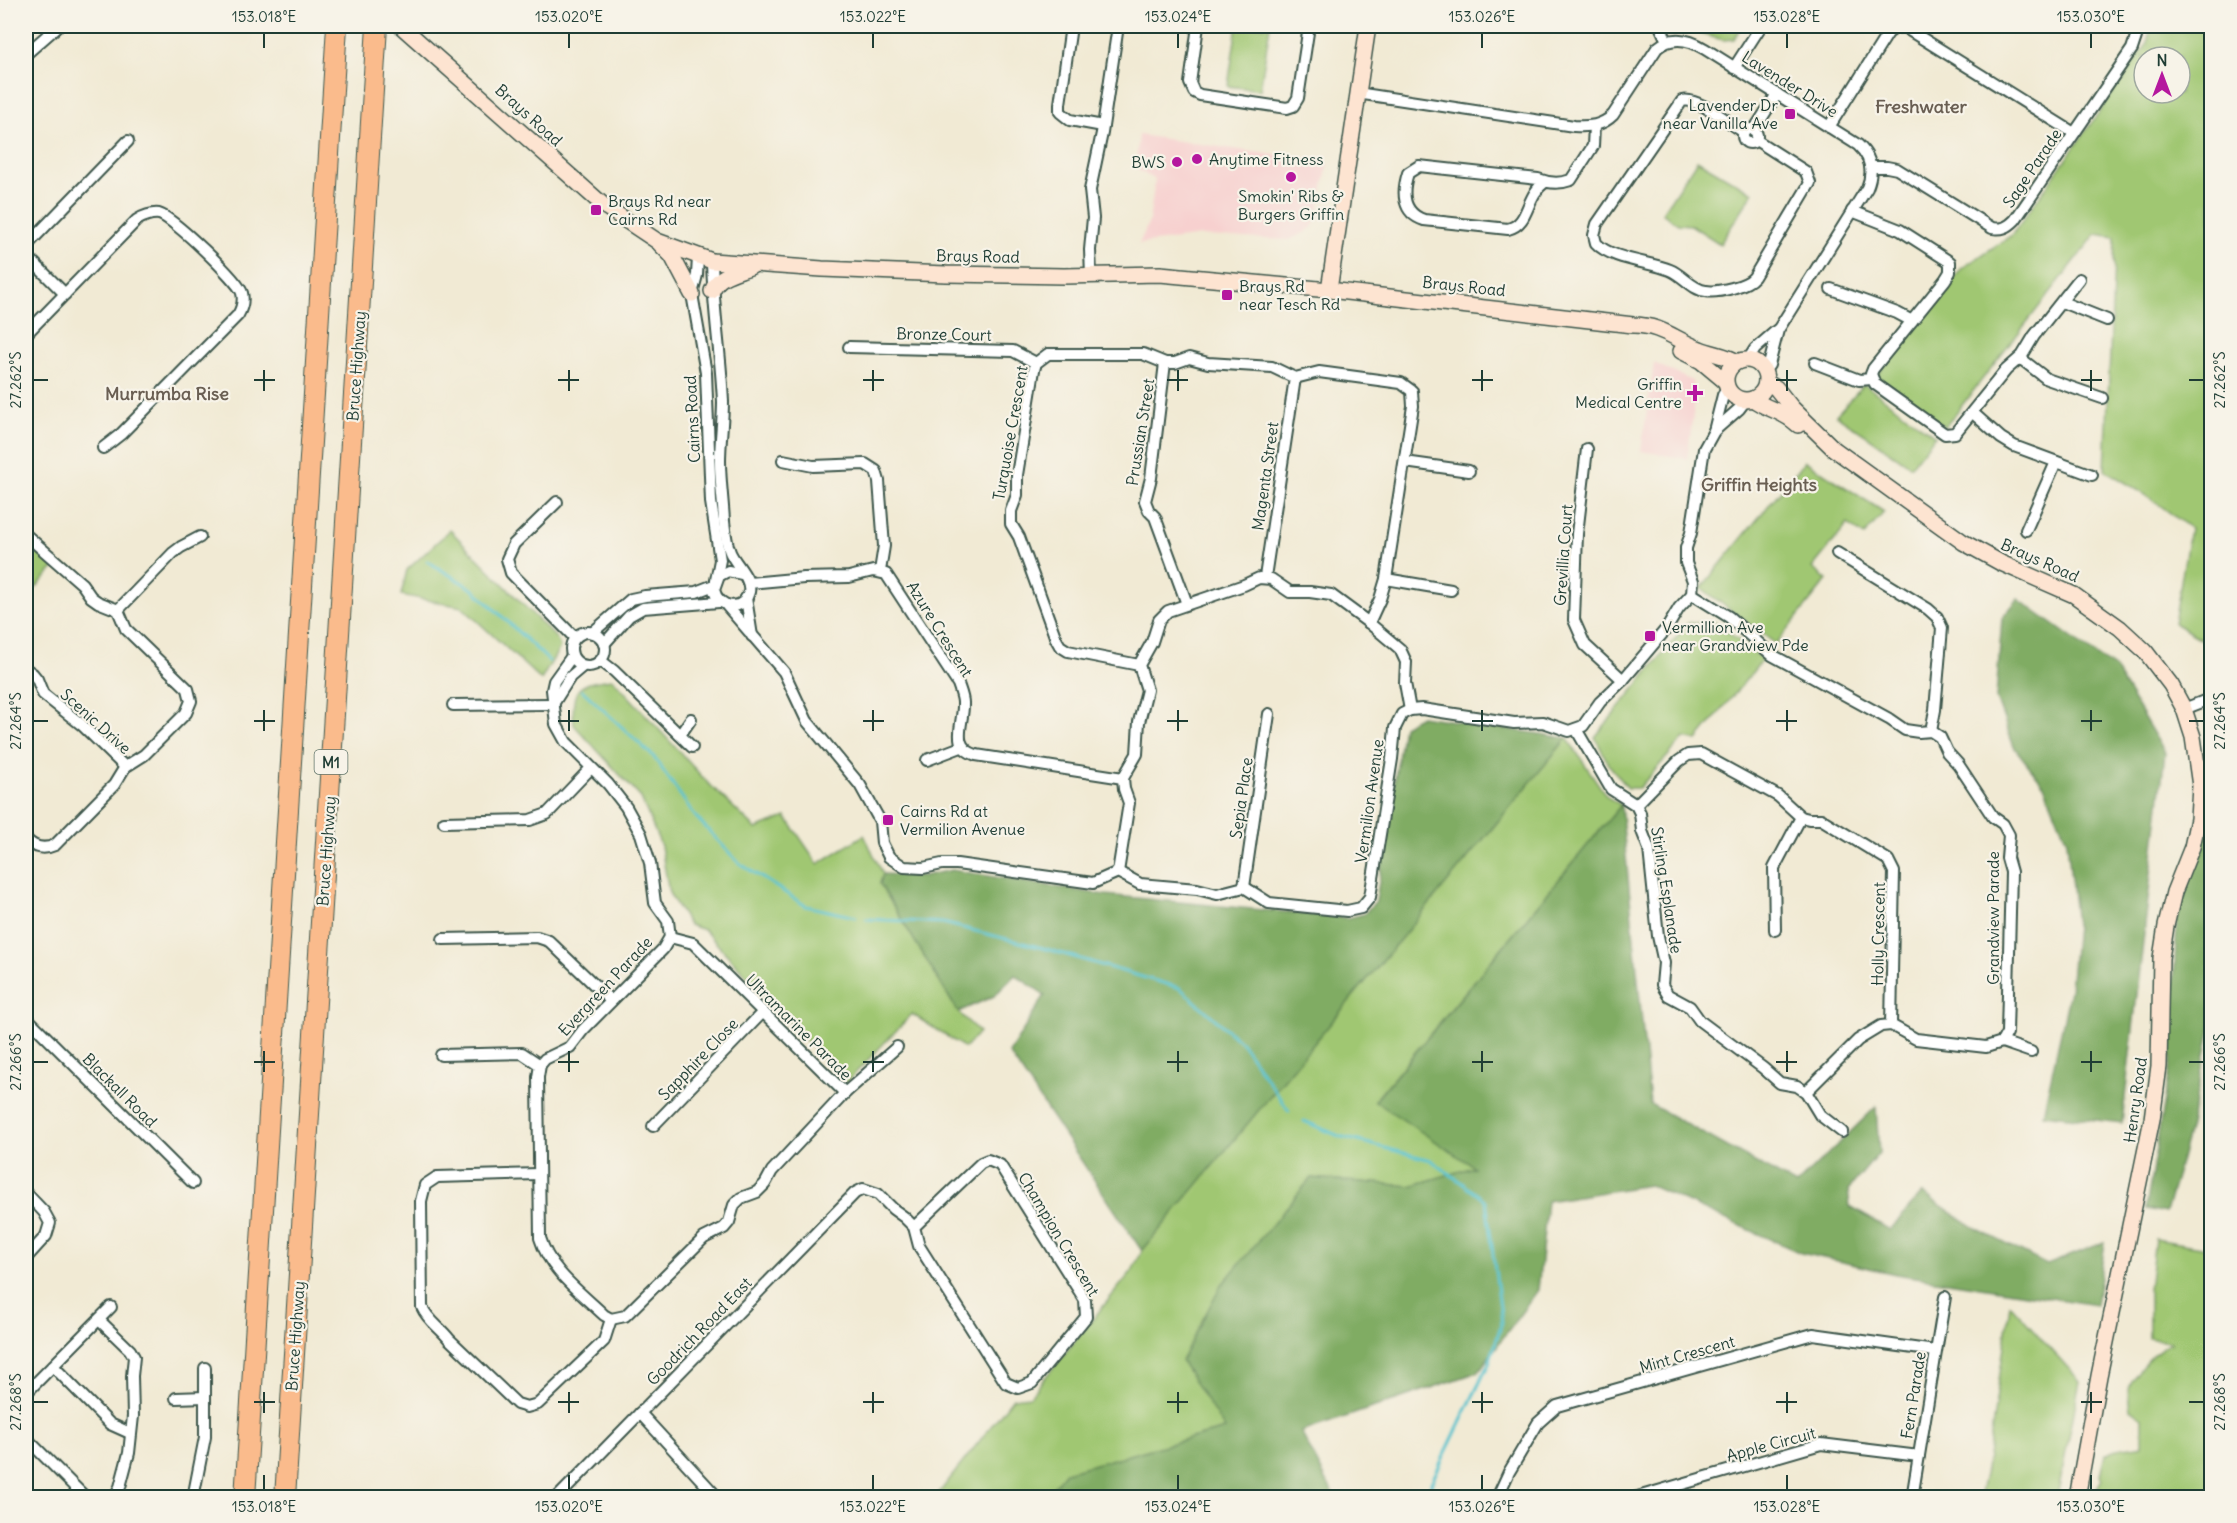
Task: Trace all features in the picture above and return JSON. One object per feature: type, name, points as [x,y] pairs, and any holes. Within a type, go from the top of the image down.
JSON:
[{"type":"highway","name":"M1","points":[[245,1497],[337,26]]},
{"type":"highway","name":"Bruce Highway","points":[[285,1497],[377,26]]},
{"type":"main road","name":"Brays Road","points":[[401,26],[603,205],[657,241],[705,259],[754,265],[946,274],[1160,274],[1329,290],[1647,325],[1656,327],[1693,347],[1742,361]]},
{"type":"main road","points":[[1329,290],[1368,26]]},
{"type":"main road","points":[[657,241],[672,256],[692,294]]},
{"type":"main road","points":[[712,291],[716,282],[724,276],[754,265]]},
{"type":"main road","name":"Brays Road","points":[[1633,325],[1644,333],[1701,361],[1726,385]]},
{"type":"main road","points":[[1742,361],[1760,365],[1765,376],[1762,393],[1749,400],[1734,397],[1726,385],[1728,370],[1742,361]]},
{"type":"main road","name":"Brays Road","points":[[1765,376],[1791,407],[1834,449],[1963,542],[2001,563],[2074,595],[2108,618],[2145,651],[2171,685],[2184,709]]},
{"type":"main road","name":"Brays Road","points":[[1749,400],[1781,412],[1819,444],[1834,449]]},
{"type":"main road","name":"Henry Road","points":[[2077,1497],[2103,1354],[2152,1119],[2159,1065],[2161,958],[2166,926],[2174,892],[2192,848],[2199,819],[2198,762],[2184,709]]},
{"type":"street","points":[[26,54],[58,26]]},
{"type":"street","points":[[1071,26],[1060,112],[1070,120],[1103,126]]},
{"type":"street","points":[[1091,275],[1090,250],[1093,218],[1090,190],[1103,126],[1118,26]]},
{"type":"street","points":[[1198,26],[1190,83],[1194,92],[1200,95],[1287,108],[1293,106],[1298,98],[1309,26]]},
{"type":"street","points":[[1357,93],[1574,126],[1594,126],[1605,122],[1613,115],[1653,52],[1666,41],[1660,26]]},
{"type":"street","points":[[1734,68],[1761,26]]},
{"type":"street","name":"Sage Parade","points":[[1871,167],[1887,167],[1901,171],[1992,228],[2002,228],[2015,220],[2132,50],[2136,37],[2131,26]]},
{"type":"street","points":[[1829,127],[1888,33],[1895,28],[1904,27],[2074,134]]},
{"type":"street","name":"Lavender Drive","points":[[1666,41],[1677,39],[1696,44],[1863,149],[1871,167]]},
{"type":"street","points":[[1751,134],[1777,94]]},
{"type":"street","points":[[1682,101],[1696,102],[1751,134],[1806,172],[1810,183],[1754,277],[1748,283],[1703,291],[1672,270],[1607,251],[1596,243],[1595,228],[1682,101]]},
{"type":"street","points":[[1545,182],[1533,194],[1521,222],[1516,227],[1508,229],[1420,219],[1413,214],[1404,199],[1408,174],[1419,166],[1563,183],[1574,178],[1593,146],[1594,126]]},
{"type":"street","points":[[65,294],[30,259],[27,251],[28,244],[128,141]]},
{"type":"street","points":[[1765,376],[1778,330],[1867,188],[1871,167]]},
{"type":"street","points":[[1522,177],[1533,194]]},
{"type":"street","points":[[1852,212],[1900,230],[1950,262],[1950,272],[1946,280],[1873,369],[1872,380]]},
{"type":"street","points":[[26,334],[137,220],[151,214],[168,218],[238,285],[242,294],[242,308],[238,315],[129,426],[104,448]]},
{"type":"street","name":"Cairns Road","points":[[705,259],[712,291],[723,402],[720,460],[726,536],[730,552],[746,579]]},
{"type":"street","name":"Cairns Road","points":[[705,259],[697,275],[692,294],[706,373],[711,502],[720,560],[715,583]]},
{"type":"street","points":[[1815,363],[1859,380],[1872,380],[1945,434],[1955,433],[2006,370],[2020,358],[2034,336],[2079,279]]},
{"type":"street","points":[[1830,289],[1897,313],[1912,321]]},
{"type":"street","points":[[2062,302],[2107,320]]},
{"type":"street","points":[[1742,361],[1778,330]]},
{"type":"street","name":"Bronze Court","points":[[849,347],[1013,351],[1036,363]]},
{"type":"street","name":"Turquoise Crescent","points":[[1139,665],[1068,651],[1060,646],[1023,553],[1019,537],[1011,524],[1011,511],[1017,495],[1017,474],[1036,363],[1048,354],[1062,352],[1143,354],[1165,363],[1175,363],[1189,358],[1208,363],[1272,367],[1295,378]]},
{"type":"street","points":[[2020,358],[2047,379],[2102,398]]},
{"type":"street","name":"Prussian Street","points":[[1165,363],[1151,478],[1144,501],[1155,518],[1187,604]]},
{"type":"street","points":[[1295,378],[1319,372],[1401,383],[1412,391],[1413,406],[1386,579],[1369,623]]},
{"type":"street","name":"Magenta Street","points":[[1265,577],[1295,378]]},
{"type":"street","points":[[1119,872],[1128,803],[1124,778],[1137,754],[1139,722],[1147,690],[1139,665],[1152,642],[1159,620],[1168,611],[1265,577],[1290,592],[1317,592],[1331,596],[1400,649],[1406,662],[1405,683],[1410,710],[1422,709],[1514,723],[1543,722],[1562,730],[1576,729],[1587,721],[1600,702],[1623,680],[1667,628],[1679,608],[1692,594],[1693,581],[1686,563],[1686,548],[1691,533],[1704,449],[1714,431],[1726,385]]},
{"type":"street","points":[[1714,431],[1749,400]]},
{"type":"street","points":[[1972,413],[2007,442],[2092,475]]},
{"type":"street","name":"Grevillia Court","points":[[1587,449],[1577,534],[1574,620],[1585,645],[1623,680]]},
{"type":"street","points":[[592,633],[621,606],[637,597],[696,592],[715,583],[728,571],[746,579],[849,577],[880,572],[884,546],[879,481],[876,471],[865,464],[813,466],[783,460]]},
{"type":"street","points":[[1405,462],[1469,471]]},
{"type":"street","points":[[2026,530],[2056,462]]},
{"type":"street","points":[[557,502],[514,543],[507,558],[511,573],[575,638]]},
{"type":"street","points":[[26,535],[82,584],[91,597],[118,610],[126,629],[188,689],[191,701],[186,712],[144,755],[125,767],[114,785],[55,845],[43,848],[35,846],[26,839]]},
{"type":"street","points":[[118,610],[173,553],[200,537]]},
{"type":"street","points":[[1692,594],[1729,617],[1772,655],[1905,730],[1931,731],[1942,628],[1937,617],[1928,609],[1837,553]]},
{"type":"street","name":"Azure Crescent","points":[[880,572],[886,574],[896,587],[958,684],[963,704],[959,737],[961,747]]},
{"type":"street","points":[[746,579],[749,588],[746,598],[752,636]]},
{"type":"street","points":[[1386,579],[1451,590]]},
{"type":"street","points":[[715,583],[715,595],[784,672],[807,721],[860,785],[880,821],[882,843],[889,857],[904,867],[922,868],[957,864],[1093,883],[1119,872]]},
{"type":"street","points":[[604,644],[629,616],[643,608],[738,605],[746,598]]},
{"type":"street","points":[[453,705],[553,704],[570,677],[583,666],[592,666],[601,661],[605,653],[604,644],[600,637],[592,633],[583,633],[575,638],[571,646],[572,656],[583,666]]},
{"type":"street","name":"Evergreen Parade","points":[[540,1065],[545,1059],[570,1047],[583,1030],[663,949],[669,937],[668,921],[655,903],[650,863],[641,834],[626,807],[566,742],[556,724],[553,704],[554,681],[572,656]]},
{"type":"street","points":[[601,661],[692,747]]},
{"type":"street","name":"Scenic Drive","points":[[26,669],[33,674],[44,694],[82,725],[125,767]]},
{"type":"street","points":[[2184,709],[2211,698]]},
{"type":"street","name":"Vermilion Avenue","points":[[1244,887],[1269,903],[1347,912],[1361,908],[1370,897],[1395,728],[1402,714],[1410,710]]},
{"type":"street","name":"Sepia Place","points":[[1244,887],[1269,714]]},
{"type":"street","points":[[680,735],[691,720]]},
{"type":"street","points":[[1576,729],[1611,789],[1636,805]]},
{"type":"street","name":"Grandview Parade","points":[[1931,731],[1940,737],[1947,752],[1958,764],[1993,817],[2003,824],[2009,835],[2007,858],[2011,872],[2007,1033],[2002,1042]]},
{"type":"street","points":[[927,760],[961,747],[975,755],[1124,778]]},
{"type":"street","name":"Holly Crescent","points":[[1636,805],[1679,761],[1688,755],[1701,754],[1778,796],[1801,817],[1821,819],[1888,860],[1894,873],[1891,1025]]},
{"type":"street","points":[[444,822],[530,820],[547,814],[591,768]]},
{"type":"street","name":"Stirling Esplanade","points":[[1636,805],[1649,849],[1658,936],[1664,963],[1662,985],[1668,996],[1690,1007],[1700,1021],[1780,1083],[1797,1086],[1806,1092]]},
{"type":"street","points":[[1775,930],[1774,868],[1801,817]]},
{"type":"street","points":[[1119,872],[1140,884],[1197,889],[1217,894],[1244,887]]},
{"type":"street","points":[[443,939],[537,937],[549,941],[611,1001]]},
{"type":"street","name":"Ultramarine Parade","points":[[611,1319],[625,1316],[704,1238],[724,1227],[729,1222],[734,1205],[741,1198],[757,1192],[765,1184],[772,1171],[845,1094],[693,943],[669,937]]},
{"type":"street","name":"Sapphire Close","points":[[653,1126],[764,1012]]},
{"type":"street","name":"Blackall Road","points":[[26,1017],[193,1183]]},
{"type":"street","points":[[1842,1132],[1820,1115],[1806,1092],[1858,1040],[1881,1026],[1891,1025],[1916,1039],[1986,1047],[2002,1042],[2031,1052]]},
{"type":"street","points":[[845,1094],[897,1047]]},
{"type":"street","points":[[441,1055],[522,1053],[540,1065],[538,1077],[540,1238],[553,1266],[611,1319],[604,1341],[538,1404],[526,1407],[516,1404],[449,1339],[440,1327],[428,1319],[422,1307],[421,1201],[425,1185],[437,1178],[539,1174]]},
{"type":"street","name":"Champion Crescent","points":[[863,1189],[878,1194],[914,1227],[919,1246],[1005,1383],[1018,1388],[1032,1383],[1086,1317],[1087,1309],[1085,1300],[1000,1165],[988,1160],[981,1163],[914,1227]]},
{"type":"street","name":"Goodrich Road East","points":[[557,1497],[855,1193],[863,1189]]},
{"type":"street","points":[[26,1193],[44,1212],[50,1223],[41,1243],[26,1258]]},
{"type":"street","name":"Fern Parade","points":[[1912,1497],[1945,1296]]},
{"type":"street","points":[[26,1393],[111,1307]]},
{"type":"street","points":[[99,1320],[130,1350],[134,1357],[133,1416],[125,1468],[114,1497]]},
{"type":"street","name":"Mint Crescent","points":[[1497,1497],[1538,1423],[1557,1406],[1813,1334],[1935,1351]]},
{"type":"street","points":[[53,1366],[110,1424],[130,1433]]},
{"type":"street","points":[[193,1497],[204,1448],[205,1368]]},
{"type":"street","points":[[176,1398],[205,1397]]},
{"type":"street","points":[[640,1413],[718,1497]]},
{"type":"street","points":[[26,1438],[86,1497]]},
{"type":"street","name":"Apple Circuit","points":[[1634,1497],[1821,1444],[1919,1456]]},
{"type":"shaded area","points":[[1139,135],[1328,163],[1317,218],[1306,232],[1289,240],[1201,236],[1139,244],[1149,222],[1155,180],[1135,168]]},
{"type":"shaded area","points":[[1654,363],[1692,381],[1695,400],[1687,459],[1641,451]]},
{"type":"green space","points":[[1237,26],[1270,26],[1260,90],[1228,86]]},
{"type":"green space","points":[[1672,26],[1741,26],[1734,39],[1723,40]]},
{"type":"green space","points":[[2152,26],[2211,26],[2211,645],[2174,623],[2190,528],[2149,497],[2105,470],[2115,237],[2096,234],[1945,427],[1876,376],[1962,268],[2012,235],[2132,66],[2132,105],[2192,105],[2192,45],[2146,45]]},
{"type":"green space","points":[[1697,160],[1753,193],[1720,244],[1691,225],[1678,224],[1662,213]]},
{"type":"green space","points":[[1864,384],[1935,436],[1911,466],[1836,415]]},
{"type":"green space","points":[[1805,461],[1884,512],[1864,536],[1848,524],[1812,568],[1827,580],[1776,644],[1701,588]]},
{"type":"green space","points":[[450,530],[557,639],[560,647],[541,680],[462,607],[401,595],[407,570]]},
{"type":"green space","points":[[26,540],[56,566],[26,598]]},
{"type":"green space","points":[[2018,599],[2115,669],[2165,753],[2122,1123],[2043,1114],[2070,991],[2076,926],[2067,841],[2044,785],[2014,747],[1996,698],[2002,618]]},
{"type":"green space","points":[[1715,622],[1763,659],[1697,740],[1684,738],[1639,788],[1628,788],[1609,765],[1595,737],[1688,623]]},
{"type":"green space","points":[[613,679],[706,781],[756,829],[786,817],[818,864],[864,835],[883,874],[880,884],[958,1012],[979,1032],[965,1048],[912,1014],[846,1083],[704,930],[689,925],[669,893],[661,846],[641,798],[574,725],[574,702],[579,689],[584,685]]},
{"type":"green space","points":[[1421,716],[1567,738],[1142,1251],[1009,1053],[1045,995],[1015,975],[994,996],[958,1012],[880,884],[883,874],[923,876],[952,870],[1105,895],[1348,918],[1364,914],[1376,901],[1403,726]]},
{"type":"green space","points":[[2211,726],[2211,776],[2209,746]]},
{"type":"green space","points":[[1567,738],[1607,797],[1621,805],[1375,1100],[1475,1167],[1410,1186],[1311,1178],[1225,1429],[1066,1472],[1045,1497],[935,1498],[1013,1398],[1030,1396],[1132,1271],[1142,1251]]},
{"type":"green space","points":[[2211,776],[2211,1027],[2190,1126],[2166,1213],[2146,1209],[2170,1063],[2177,921],[2184,887],[2206,826]]},
{"type":"green space","points":[[1621,805],[1650,1104],[1796,1185],[1876,1107],[1879,1153],[1848,1190],[1850,1207],[1890,1230],[1922,1193],[1977,1229],[2047,1265],[2105,1242],[2096,1305],[1896,1274],[1801,1253],[1649,1185],[1547,1201],[1538,1290],[1478,1372],[1301,1432],[1335,1497],[1045,1497],[1066,1472],[1225,1429],[1181,1361],[1220,1287],[1311,1178],[1410,1186],[1474,1167],[1375,1101]]},
{"type":"green space","points":[[2155,1239],[2211,1249],[2211,1497],[2099,1497],[2100,1493],[2097,1488],[2102,1479],[2100,1475],[2105,1455],[2117,1449],[2142,1445],[2142,1418],[2130,1409],[2128,1394],[2130,1385],[2148,1360],[2172,1343],[2149,1338],[2149,1290]]},
{"type":"green space","points":[[2010,1304],[2080,1381],[2057,1497],[1980,1497]]},
{"type":"waterway","points":[[427,561],[474,590],[549,661]]},
{"type":"waterway","points":[[582,690],[653,756],[695,816],[739,863],[806,906],[856,917]]},
{"type":"waterway","points":[[866,919],[943,923],[1043,948],[1180,988],[1241,1042],[1289,1111]]},
{"type":"waterway","points":[[1304,1121],[1339,1136],[1431,1160],[1486,1201],[1502,1322],[1489,1363],[1431,1483],[1431,1498]]},
{"type":"place","name":"Lavender Dr near Vanilla Ave","points":[[1790,114]]},
{"type":"place","name":"Anytime Fitness","points":[[1197,159]]},
{"type":"place","name":"BWS","points":[[1177,162]]},
{"type":"place","name":"Smokin' Ribs & Burgers Griffin","points":[[1291,177]]},
{"type":"place","name":"Brays Rd near Cairns Rd","points":[[596,210]]},
{"type":"place","name":"Brays Rd near Tesch Rd","points":[[1227,295]]},
{"type":"place","name":"Griffin Medical Centre","points":[[1695,393]]},
{"type":"place","name":"Vermillion Ave near Grandview Pde","points":[[1650,636]]},
{"type":"place","name":"Cairns Rd at Vermilion Avenue","points":[[888,820]]},
{"type":"district","name":"Freshwater","points":[[1921,106]]},
{"type":"district","name":"Murrumba Rise","points":[[167,393]]},
{"type":"district","name":"Griffin Heights","points":[[1759,484]]}]
